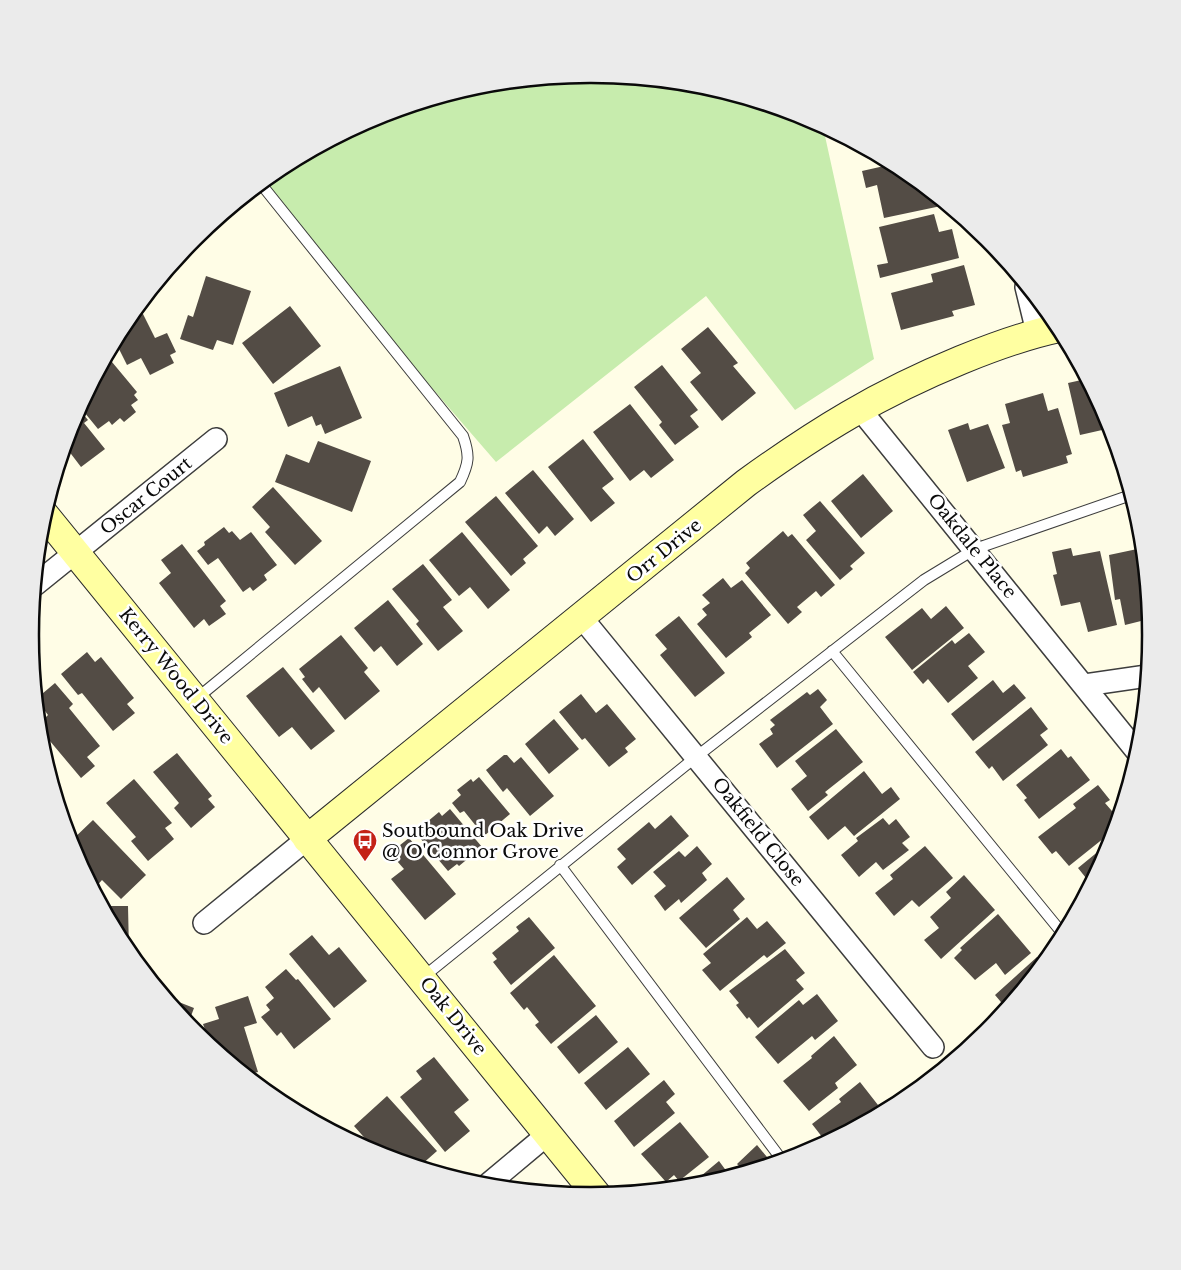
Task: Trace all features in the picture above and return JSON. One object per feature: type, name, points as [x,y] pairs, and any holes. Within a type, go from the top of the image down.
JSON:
[{"type":"street","points":[[1042,318],[1048,330]]},
{"type":"street","name":"Orr Drive","points":[[307,839],[582,618],[746,483],[803,442],[860,408],[936,371],[1048,330]]},
{"type":"street","name":"Oakdale Place","points":[[860,408],[1132,744]]},
{"type":"street","name":"Oscar Court","points":[[42,580],[216,439]]},
{"type":"street","name":"Kerry Wood Drive","points":[[50,522],[307,839]]},
{"type":"street","name":"Oakfield Close","points":[[582,618],[933,1047]]},
{"type":"street","points":[[1084,685],[1141,677]]},
{"type":"street","points":[[204,923],[307,839]]},
{"type":"street","name":"Oak Drive","points":[[307,839],[591,1187]]},
{"type":"street","points":[[495,1178],[548,1134]]},
{"type":"lane","points":[[195,700],[460,482],[466,470],[469,453],[463,436],[265,189]]},
{"type":"lane","points":[[422,978],[696,757],[924,580],[975,549],[1124,497]]},
{"type":"lane","points":[[832,651],[1058,928]]},
{"type":"lane","points":[[560,865],[777,1154]]},
{"type":"green space","points":[[554,84],[627,84],[698,94],[768,113],[825,135],[874,359],[795,410],[706,296],[496,462],[315,253],[266,189],[315,157],[379,125],[448,102],[518,88]]},
{"type":"building","points":[[882,167],[938,207],[884,218],[877,185],[866,188],[862,171]]},
{"type":"building","points":[[934,214],[939,232],[952,229],[959,258],[880,278],[877,265],[888,263],[879,227]]},
{"type":"building","points":[[964,265],[975,305],[952,311],[954,316],[901,330],[891,293],[933,282],[931,274]]},
{"type":"building","points":[[206,276],[251,291],[233,345],[217,340],[213,350],[180,339],[188,315],[193,317]]},
{"type":"building","points":[[290,306],[321,346],[273,384],[242,343]]},
{"type":"building","points":[[143,313],[155,338],[167,333],[176,352],[170,355],[174,363],[150,375],[141,358],[127,365],[119,349]]},
{"type":"building","points":[[708,327],[738,363],[733,366],[756,393],[722,421],[690,382],[701,373],[681,349]]},
{"type":"building","points":[[112,362],[137,392],[134,395],[138,400],[131,405],[136,412],[124,422],[120,418],[112,425],[109,421],[98,429],[86,414]]},
{"type":"building","points":[[662,365],[698,410],[690,416],[699,427],[675,445],[659,425],[662,422],[634,387]]},
{"type":"building","points":[[340,366],[362,418],[325,434],[321,424],[316,426],[312,416],[288,427],[274,393]]},
{"type":"building","points":[[1079,380],[1102,430],[1080,435],[1068,383]]},
{"type":"building","points":[[1043,393],[1048,411],[1058,408],[1072,454],[1066,456],[1068,463],[1023,477],[1021,470],[1016,472],[1002,425],[1010,423],[1005,404]]},
{"type":"building","points":[[630,404],[674,460],[651,478],[644,470],[630,481],[593,432]]},
{"type":"building","points":[[85,416],[88,420],[84,423],[105,449],[81,467],[70,453]]},
{"type":"building","points":[[968,423],[970,430],[988,424],[1005,468],[967,482],[948,430]]},
{"type":"building","points":[[583,439],[614,479],[602,488],[615,503],[591,522],[548,467]]},
{"type":"building","points":[[318,441],[371,461],[352,512],[275,482],[286,454],[309,463]]},
{"type":"building","points":[[533,470],[574,519],[555,536],[547,526],[539,534],[505,493]]},
{"type":"building","points":[[863,474],[893,511],[861,538],[831,501]]},
{"type":"building","points":[[273,487],[322,541],[295,565],[265,532],[270,527],[252,507]]},
{"type":"building","points":[[496,496],[538,546],[523,559],[526,563],[511,576],[465,522]]},
{"type":"building","points":[[820,501],[865,553],[850,566],[853,569],[840,580],[806,540],[816,531],[803,515]]},
{"type":"building","points":[[224,527],[229,533],[232,531],[240,540],[251,532],[277,565],[264,575],[267,580],[253,591],[250,587],[243,592],[218,558],[208,565],[197,551],[205,545],[204,542]]},
{"type":"building","points":[[783,531],[788,537],[792,534],[835,585],[821,597],[816,591],[797,607],[802,612],[788,624],[745,573],[750,568],[746,563]]},
{"type":"building","points":[[462,532],[510,590],[488,609],[470,587],[459,596],[429,560]]},
{"type":"building","points":[[182,544],[226,601],[220,606],[226,614],[209,626],[204,619],[194,628],[159,583],[171,573],[161,560]]},
{"type":"building","points":[[1071,548],[1073,556],[1100,551],[1117,625],[1088,632],[1080,602],[1061,606],[1053,575],[1057,574],[1052,552]]},
{"type":"building","points":[[1136,549],[1142,621],[1125,625],[1120,599],[1115,600],[1109,555]]},
{"type":"building","points":[[423,564],[452,600],[443,607],[463,631],[438,651],[416,624],[419,621],[392,589]]},
{"type":"building","points":[[723,578],[731,588],[742,580],[771,615],[749,633],[752,637],[726,658],[697,624],[707,615],[702,609],[710,603],[702,595]]},
{"type":"building","points":[[388,600],[423,644],[397,666],[381,646],[374,652],[354,628]]},
{"type":"building","points":[[946,606],[964,628],[912,670],[885,637],[922,608],[931,619]]},
{"type":"building","points":[[679,616],[725,673],[695,697],[660,655],[667,649],[655,635]]},
{"type":"building","points":[[969,633],[985,652],[968,666],[978,678],[948,703],[928,679],[923,684],[913,672],[952,640],[955,644]]},
{"type":"building","points":[[341,635],[368,668],[364,672],[380,691],[345,720],[319,687],[313,693],[302,679],[305,677],[299,669]]},
{"type":"building","points":[[87,652],[95,662],[101,657],[134,698],[127,704],[135,713],[113,731],[82,693],[78,695],[61,674]]},
{"type":"building","points":[[283,667],[335,731],[311,750],[292,727],[279,737],[246,696]]},
{"type":"building","points":[[993,680],[1003,693],[1014,684],[1026,698],[973,741],[951,714]]},
{"type":"building","points":[[55,683],[73,704],[69,708],[100,746],[87,757],[95,766],[81,778],[48,739],[45,718],[48,715],[43,709],[42,694]]},
{"type":"building","points":[[818,689],[827,700],[820,707],[833,724],[777,768],[759,744],[773,734],[770,729],[775,725],[770,720],[807,692],[810,695]]},
{"type":"building","points":[[581,694],[596,713],[607,704],[636,739],[625,748],[628,752],[609,767],[585,738],[582,740],[559,712]]},
{"type":"building","points":[[1031,707],[1048,729],[1040,735],[1048,745],[1003,781],[992,766],[989,769],[975,752]]},
{"type":"building","points":[[554,719],[579,749],[549,774],[525,744]]},
{"type":"building","points":[[836,729],[863,762],[825,792],[828,795],[808,811],[791,789],[807,776],[795,761]]},
{"type":"building","points":[[1061,749],[1068,758],[1071,756],[1090,780],[1039,819],[1024,800],[1027,798],[1016,785]]},
{"type":"building","points":[[177,753],[212,796],[208,799],[215,807],[191,828],[174,808],[179,803],[153,772]]},
{"type":"building","points":[[504,755],[507,755],[514,763],[521,757],[554,796],[530,816],[507,788],[503,792],[486,770]]},
{"type":"building","points":[[864,771],[882,794],[891,787],[900,799],[854,836],[845,826],[828,840],[809,817]]},
{"type":"building","points":[[479,777],[510,814],[484,836],[464,811],[460,813],[452,803],[461,795],[457,790],[471,779],[473,782]]},
{"type":"building","points":[[134,779],[172,823],[165,828],[174,839],[148,861],[131,841],[136,837],[106,803]]},
{"type":"building","points":[[1098,785],[1110,800],[1105,803],[1113,812],[1103,839],[1069,866],[1056,851],[1052,854],[1038,837],[1076,808],[1073,804]]},
{"type":"building","points":[[450,809],[482,847],[459,866],[457,864],[448,871],[415,832],[439,812],[442,816]]},
{"type":"building","points":[[671,815],[689,836],[632,885],[617,867],[626,859],[617,849],[649,822],[655,829]]},
{"type":"building","points":[[883,818],[889,825],[896,819],[910,837],[902,843],[909,850],[883,870],[876,862],[859,877],[841,855],[858,841],[856,838]]},
{"type":"building","points":[[93,820],[146,875],[121,899],[102,880],[99,884],[77,835]]},
{"type":"building","points":[[409,838],[456,894],[425,920],[391,879],[404,869],[390,853]]},
{"type":"building","points":[[697,846],[712,864],[702,873],[707,880],[681,903],[679,899],[665,911],[654,896],[666,886],[653,872],[679,851],[685,857]]},
{"type":"building","points":[[925,846],[953,878],[919,907],[912,900],[894,916],[875,893],[893,879],[890,875]]},
{"type":"building","points":[[1097,852],[1086,878],[1078,868]]},
{"type":"building","points":[[964,875],[995,910],[941,959],[924,940],[939,928],[930,917],[951,898],[946,892]]},
{"type":"building","points":[[727,877],[745,899],[733,910],[740,919],[706,948],[679,918]]},
{"type":"building","points":[[110,906],[128,906],[129,937]]},
{"type":"building","points":[[998,914],[1031,953],[1005,975],[996,963],[975,980],[954,958],[962,950],[960,948]]},
{"type":"building","points":[[529,917],[555,948],[511,985],[493,962],[497,959],[492,953],[519,931],[516,927]]},
{"type":"building","points":[[747,917],[757,929],[767,921],[786,943],[767,958],[764,955],[720,991],[702,970],[711,963],[703,954]]},
{"type":"building","points":[[312,935],[329,955],[339,947],[367,981],[334,1008],[289,954]]},
{"type":"building","points":[[785,949],[805,973],[796,980],[804,989],[758,1028],[749,1017],[747,1019],[736,1005],[739,1003],[729,991]]},
{"type":"building","points":[[554,955],[596,1006],[551,1044],[535,1025],[539,1022],[527,1007],[524,1010],[510,993]]},
{"type":"building","points":[[1037,957],[1038,958],[1002,1003],[995,995]]},
{"type":"building","points":[[286,969],[296,980],[298,979],[331,1019],[294,1049],[281,1032],[277,1036],[261,1017],[270,1010],[266,1005],[274,998],[265,987]]},
{"type":"building","points":[[817,994],[838,1021],[815,1040],[812,1036],[778,1064],[755,1037],[799,1000],[803,1005]]},
{"type":"building","points":[[248,996],[257,1023],[244,1027],[258,1072],[255,1073],[205,1030],[203,1024],[219,1019],[215,1007]]},
{"type":"building","points":[[179,1002],[194,1008],[191,1015]]},
{"type":"building","points":[[596,1015],[618,1042],[579,1074],[557,1047]]},
{"type":"building","points":[[834,1036],[857,1065],[835,1083],[838,1088],[809,1111],[783,1081],[812,1058],[811,1056]]},
{"type":"building","points":[[628,1047],[650,1074],[606,1110],[584,1083]]},
{"type":"building","points":[[434,1057],[469,1100],[454,1112],[470,1131],[445,1152],[400,1097],[422,1079],[416,1071]]},
{"type":"building","points":[[664,1080],[675,1094],[666,1102],[675,1113],[634,1147],[614,1121]]},
{"type":"building","points":[[860,1082],[878,1105],[821,1136],[812,1124],[841,1102],[839,1099]]},
{"type":"building","points":[[387,1096],[437,1151],[426,1161],[365,1139],[354,1126]]},
{"type":"building","points":[[680,1122],[709,1157],[682,1179],[678,1179],[674,1175],[666,1182],[641,1154]]},
{"type":"building","points":[[757,1145],[767,1157],[739,1166],[737,1164]]},
{"type":"building","points":[[719,1161],[725,1170],[702,1175]]},
{"type":"place","name":"Soutbound Oak Drive @ O'Connor Grove","points":[[365,862]]}]
